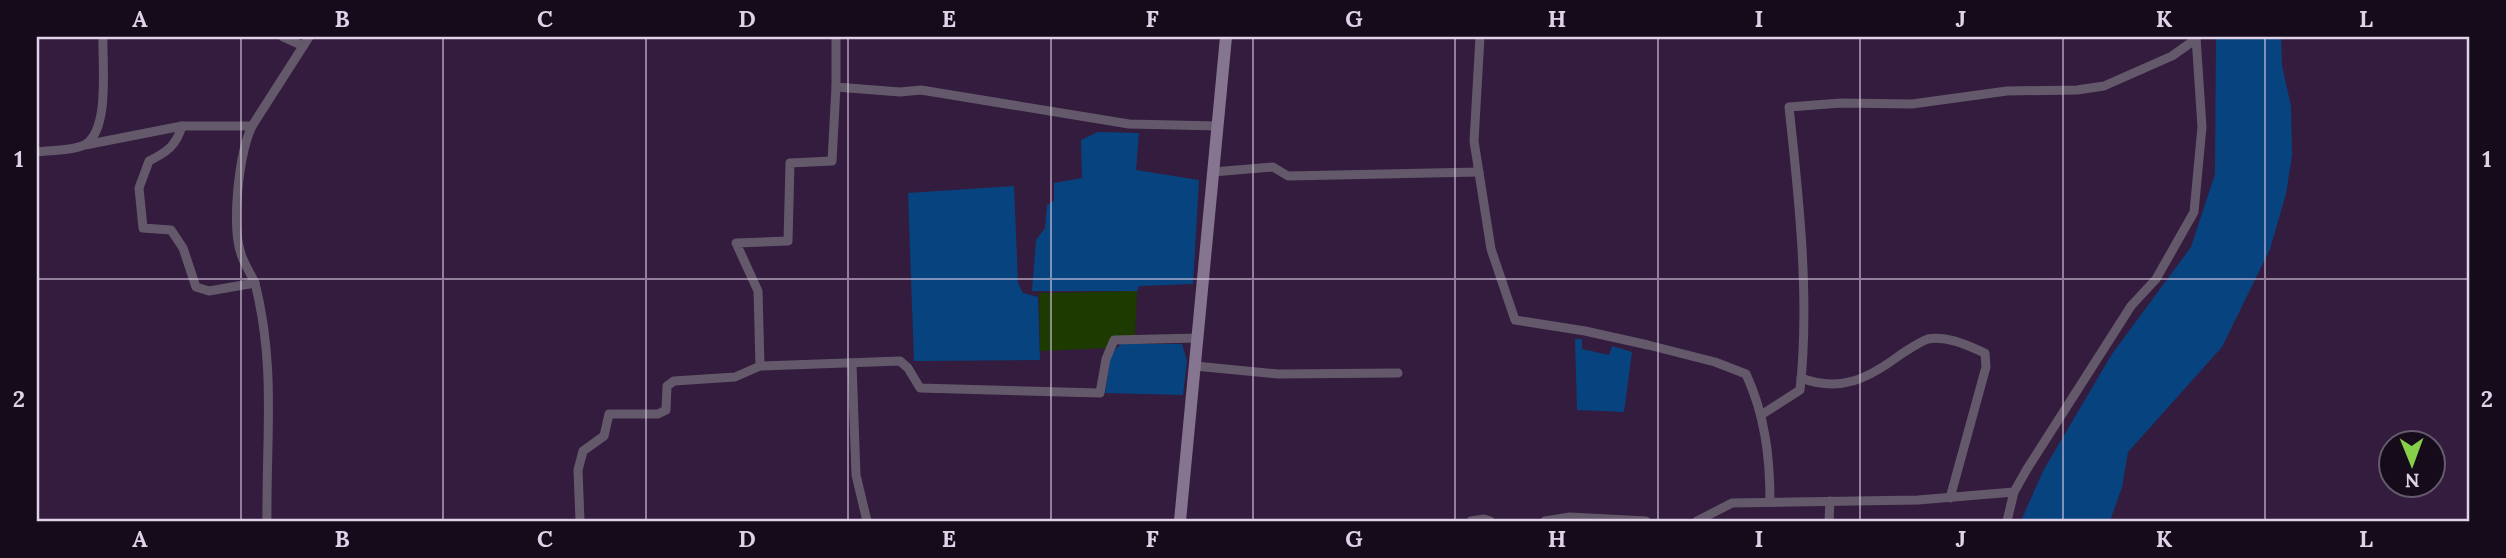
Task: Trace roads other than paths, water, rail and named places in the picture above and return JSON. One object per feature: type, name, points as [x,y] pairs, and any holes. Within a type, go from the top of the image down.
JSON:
[{"type":"main road","points":[[1180,521],[1226,37]]},
{"type":"street","points":[[85,145],[100,122],[103,37]]},
{"type":"street","points":[[282,37],[303,46]]},
{"type":"street","points":[[267,521],[271,398],[268,344],[255,283],[240,253],[238,230],[242,148],[252,126],[309,37]]},
{"type":"street","points":[[1480,37],[1474,141],[1490,249],[1515,320],[1610,336],[1715,362],[1746,374],[1758,401],[1770,457],[1770,502]]},
{"type":"street","points":[[760,366],[758,291],[736,243],[788,241],[790,163],[832,161],[838,38]]},
{"type":"street","points":[[1761,415],[1800,390],[1804,354],[1789,107],[1841,103],[1912,104],[2007,91],[2077,90],[2104,86],[2172,56],[2196,38]]},
{"type":"street","points":[[2007,521],[2014,492],[2131,306],[2156,279],[2190,222],[2197,198],[2202,128],[2196,38]]},
{"type":"street","points":[[836,87],[900,92],[921,90],[1129,124],[1218,126]]},
{"type":"street","points":[[37,152],[182,127],[252,126]]},
{"type":"street","points":[[182,127],[178,139],[168,151],[149,160],[139,188],[143,228],[171,230],[183,248],[196,287],[209,291],[255,283]]},
{"type":"street","points":[[1213,172],[1273,167],[1288,176],[1479,172]]},
{"type":"street","points":[[580,521],[578,470],[583,451],[604,436],[609,414],[658,414],[666,410],[667,386],[674,381],[735,376],[760,366],[900,361],[908,368],[920,388],[1100,393],[1106,359],[1114,340],[1198,338]]},
{"type":"street","points":[[1801,378],[1833,384],[1853,384],[1872,376],[1928,339],[1949,340],[1985,353],[1986,367],[1950,498]]},
{"type":"street","points":[[852,364],[856,475],[867,521]]},
{"type":"street","points":[[1195,366],[1278,374],[1398,373]]},
{"type":"street","points":[[1696,521],[1732,503],[1950,498],[2014,492]]},
{"type":"street","points":[[1829,521],[1830,501]]},
{"type":"street","points":[[1545,521],[1570,517],[1646,521]]},
{"type":"street","points":[[1471,521],[1490,521]]},
{"type":"water","points":[[2216,37],[2281,37],[2282,66],[2291,106],[2292,155],[2286,194],[2270,249],[2222,347],[2128,452],[2122,487],[2110,521],[2021,521],[2043,471],[2112,354],[2191,247],[2215,174]]},
{"type":"water","points":[[1098,132],[1139,133],[1136,170],[1199,180],[1193,284],[1139,286],[1137,291],[1032,291],[1036,240],[1045,228],[1047,205],[1054,201],[1054,183],[1082,178],[1081,140]]},
{"type":"water","points":[[1014,186],[1018,283],[1023,293],[1038,297],[1040,360],[914,361],[908,193]]},
{"type":"water","points":[[1575,339],[1582,339],[1582,349],[1609,355],[1612,346],[1632,352],[1624,412],[1577,410]]},
{"type":"water","points":[[1121,344],[1182,344],[1187,361],[1183,395],[1105,393],[1111,354]]}]
